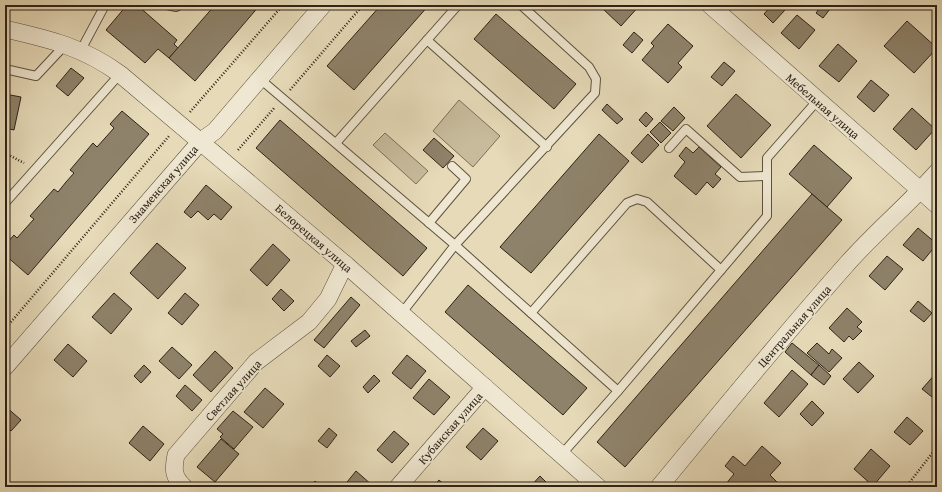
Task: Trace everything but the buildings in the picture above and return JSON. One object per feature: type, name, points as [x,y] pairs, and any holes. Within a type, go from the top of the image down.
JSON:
[{"type":"street","name":"Знаменская улица","points":[[5,367],[201,141],[215,131],[323,5]]},
{"type":"street","name":"Мебельная улица","points":[[712,6],[817,101],[937,205]]},
{"type":"street","name":"Белорецкая улица","points":[[5,29],[74,47],[100,60],[120,74],[180,123],[345,264],[598,487]]},
{"type":"street","name":"Центральная улица","points":[[659,487],[775,347],[847,264],[937,172]]},
{"type":"street","name":"Светлая улица","points":[[184,487],[173,471],[176,455],[256,362],[309,322],[328,299],[345,264]]},
{"type":"street","name":"Кубанская улица","points":[[398,487],[485,387]]},
{"type":"lane","points":[[5,69],[36,76],[74,47],[105,5]]},
{"type":"lane","points":[[167,5],[176,7],[180,5]]},
{"type":"lane","points":[[336,143],[458,5]]},
{"type":"lane","points":[[401,314],[455,245],[595,93],[596,79],[589,67],[521,5]]},
{"type":"lane","points":[[427,40],[546,147]]},
{"type":"lane","points":[[5,203],[120,74]]},
{"type":"lane","points":[[260,79],[455,245],[618,391]]},
{"type":"lane","points":[[562,454],[618,391],[767,216],[767,158],[817,101]]},
{"type":"lane","points":[[669,148],[686,129],[740,177],[767,176]]},
{"type":"lane","points":[[429,223],[466,179],[452,166]]},
{"type":"lane","points":[[531,312],[627,203],[637,199],[647,202],[721,270]]},
{"type":"path","points":[[5,328],[283,5]]},
{"type":"path","points":[[185,105],[238,150],[363,5]]},
{"type":"path","points":[[5,153],[36,169]]},
{"type":"path","points":[[906,487],[937,447]]},
{"type":"shaded area","points":[[459,100],[500,136],[473,167],[433,131]]},
{"type":"shaded area","points":[[385,133],[428,171],[416,184],[373,145]]}]
